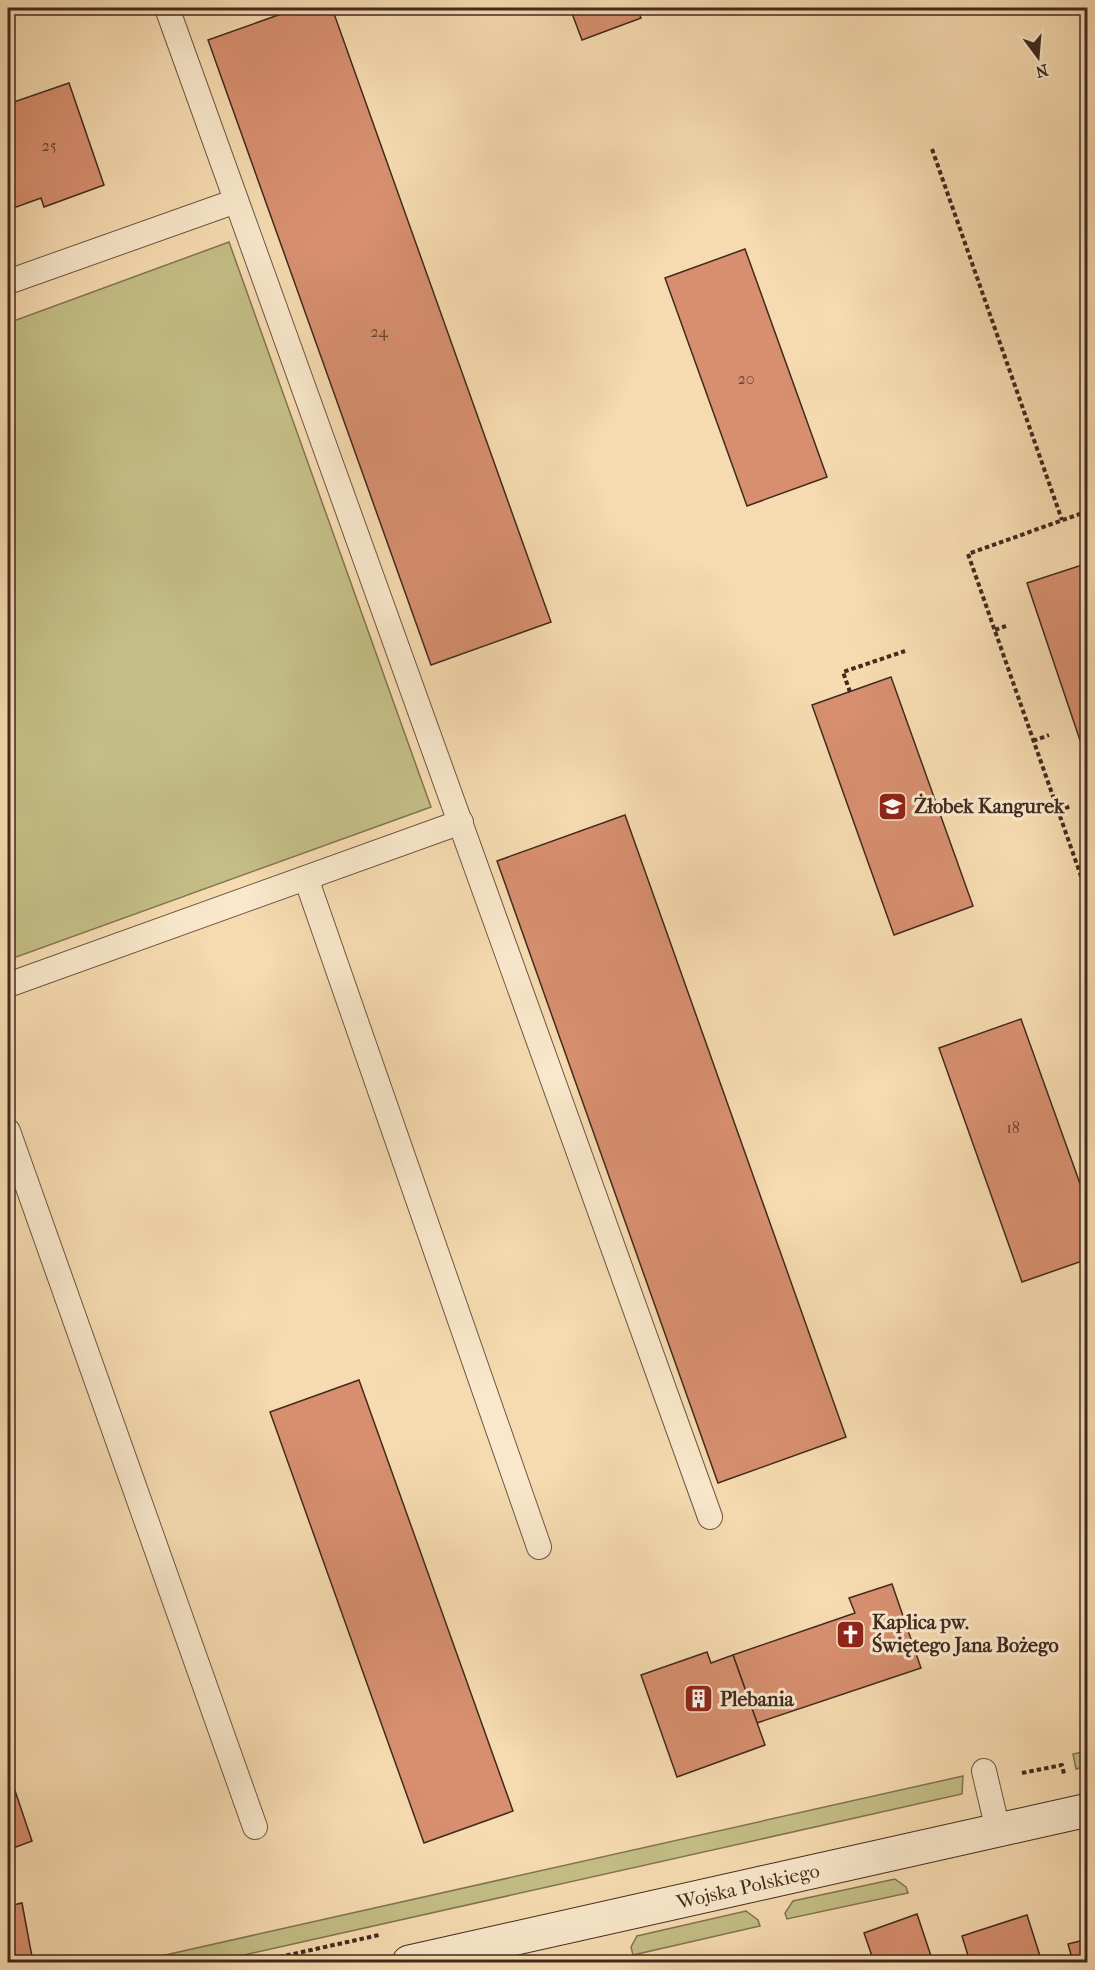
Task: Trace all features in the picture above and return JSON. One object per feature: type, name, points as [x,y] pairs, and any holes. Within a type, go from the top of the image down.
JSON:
[{"type":"street","name":"Wojska Polskiego","points":[[409,1962],[1088,1810]]},
{"type":"lane","points":[[167,8],[710,1517]]},
{"type":"lane","points":[[8,282],[236,201]]},
{"type":"lane","points":[[8,985],[461,822]]},
{"type":"lane","points":[[306,878],[539,1547]]},
{"type":"lane","points":[[8,1131],[255,1827]]},
{"type":"lane","points":[[985,1776],[998,1830]]},
{"type":"path","points":[[932,148],[1062,520]]},
{"type":"path","points":[[1088,511],[968,554],[1088,896]]},
{"type":"path","points":[[995,630],[1006,626]]},
{"type":"path","points":[[850,692],[843,672],[905,651]]},
{"type":"path","points":[[1033,741],[1049,735]]},
{"type":"path","points":[[1058,811],[1071,806]]},
{"type":"path","points":[[985,1776],[1062,1765],[1065,1780]]},
{"type":"shaded area","points":[[229,242],[431,807],[8,960],[8,323]]},
{"type":"shaded area","points":[[1087,1751],[1087,1766],[1076,1769],[1073,1754]]},
{"type":"shaded area","points":[[963,1776],[962,1794],[213,1962],[134,1962]]},
{"type":"shaded area","points":[[895,1879],[906,1887],[908,1893],[787,1919],[785,1913],[793,1901]]},
{"type":"shaded area","points":[[746,1911],[758,1920],[760,1926],[633,1955],[631,1947],[637,1936]]},
{"type":"building","points":[[298,8],[332,8],[551,622],[431,665],[208,40]]},
{"type":"building","points":[[570,8],[637,8],[641,18],[582,40]]},
{"type":"building","points":[[69,83],[104,185],[44,207],[41,198],[8,210],[8,104]]},
{"type":"building","points":[[745,249],[827,477],[747,506],[665,278]]},
{"type":"building","points":[[1088,563],[1088,764],[1027,583]]},
{"type":"building","name":"Żłobek Kangurek","points":[[891,677],[973,906],[894,935],[812,705]]},
{"type":"building","points":[[625,815],[846,1437],[718,1483],[497,861]]},
{"type":"building","points":[[1021,1019],[1088,1206],[1088,1259],[1022,1282],[939,1048]]},
{"type":"building","points":[[359,1380],[513,1811],[424,1843],[270,1412]]},
{"type":"building","name":"Kaplica pw. Świętego Jana Bożego","points":[[892,1584],[921,1668],[757,1723],[733,1655],[855,1613],[849,1598]]},
{"type":"building","name":"Plebania","points":[[707,1652],[711,1663],[733,1655],[765,1745],[677,1777],[641,1675]]},
{"type":"building","points":[[8,1770],[32,1841],[8,1850]]},
{"type":"building","points":[[22,1903],[33,1962],[8,1962],[8,1906]]},
{"type":"building","points":[[917,1914],[933,1962],[874,1962],[864,1933]]},
{"type":"building","points":[[1027,1915],[1040,1956],[1020,1962],[970,1962],[962,1936]]},
{"type":"building","points":[[1088,1939],[1088,1962],[1073,1962],[1068,1944]]},
{"type":"place","name":"Żłobek Kangurek","points":[[893,806]]},
{"type":"place","name":"Kaplica pw. Świętego Jana Bożego","points":[[851,1634]]},
{"type":"place","name":"Plebania","points":[[699,1699]]}]
